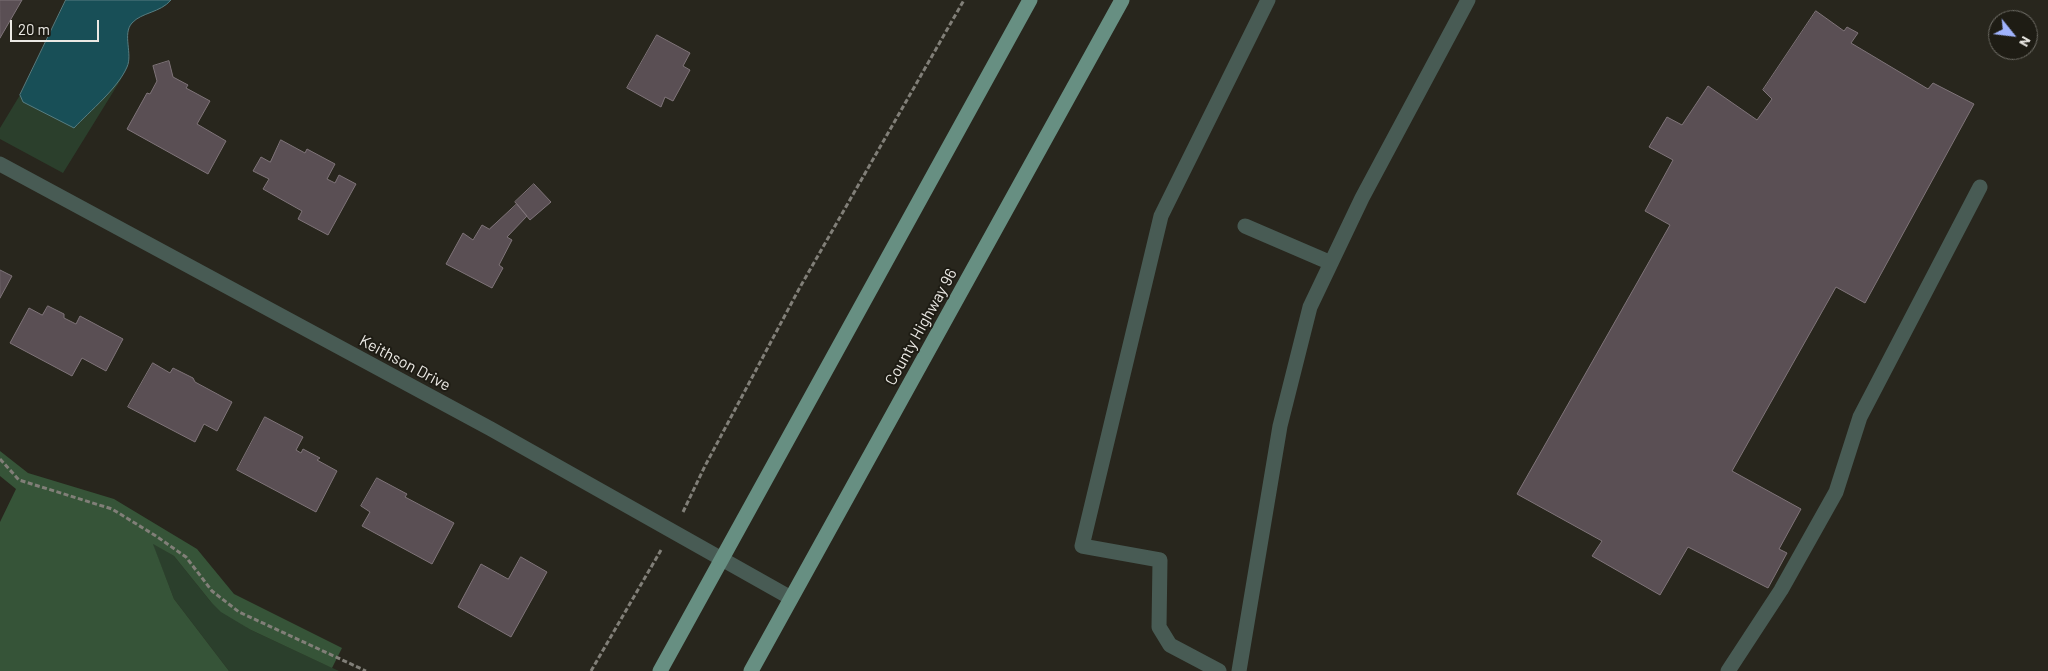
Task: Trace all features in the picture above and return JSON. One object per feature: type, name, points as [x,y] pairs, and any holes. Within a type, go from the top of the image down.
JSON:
[{"type":"main road","points":[[660,671],[1030,0]]},
{"type":"main road","name":"County Highway 96","points":[[751,671],[1122,0]]},
{"type":"street","points":[[1219,671],[1170,645],[1159,627],[1160,560],[1082,546],[1161,216],[1268,0]]},
{"type":"street","points":[[1239,671],[1280,426],[1310,308],[1362,198],[1468,0]]},
{"type":"street","name":"Keithson Drive","points":[[0,164],[491,429],[791,598]]},
{"type":"street","points":[[1728,671],[1781,590],[1836,492],[1860,417],[1980,187]]},
{"type":"street","points":[[1245,226],[1331,263]]},
{"type":"path","points":[[688,502],[705,466],[799,289],[964,0]]},
{"type":"path","points":[[0,458],[19,480],[112,509],[156,536],[186,557],[212,590],[239,612],[366,671]]},
{"type":"path","points":[[591,671],[660,552]]},
{"type":"green space","points":[[123,76],[63,173],[0,139],[0,128],[20,95],[23,102],[107,94]]},
{"type":"green space","points":[[0,451],[28,473],[114,499],[197,549],[234,594],[342,648],[332,668],[251,630],[221,612],[174,556],[153,544],[174,599],[229,671],[0,671],[0,522],[16,489],[0,476]]},
{"type":"green space","points":[[152,543],[174,556],[211,602],[251,630],[339,671],[229,671],[174,599]]},
{"type":"water","points":[[66,0],[171,0],[162,8],[136,19],[132,23],[128,33],[129,62],[123,75],[74,128],[23,102],[20,95]]},
{"type":"building","points":[[0,0],[22,0],[0,38]]},
{"type":"building","points":[[1816,11],[1844,31],[1847,27],[1858,33],[1851,43],[1928,89],[1933,83],[1974,104],[1865,303],[1836,287],[1732,471],[1801,509],[1779,549],[1787,553],[1768,588],[1688,547],[1660,595],[1592,556],[1602,541],[1517,494],[1670,225],[1645,211],[1673,160],[1649,147],[1667,117],[1682,125],[1708,86],[1757,120],[1772,99],[1763,90]]},
{"type":"building","points":[[657,35],[690,53],[683,66],[690,70],[673,101],[665,97],[661,107],[627,88]]},
{"type":"building","points":[[169,61],[173,77],[188,85],[186,88],[210,101],[197,124],[226,141],[208,174],[127,129],[147,93],[150,94],[157,81],[153,66]]},
{"type":"building","points":[[281,140],[305,153],[307,149],[335,164],[327,179],[335,183],[339,175],[356,184],[328,235],[298,219],[302,211],[263,189],[269,179],[253,171],[261,157],[270,162]]},
{"type":"building","points":[[534,184],[551,202],[530,220],[515,202]]},
{"type":"building","points":[[517,204],[527,216],[507,237],[512,240],[499,265],[503,268],[492,288],[446,264],[463,233],[473,240],[482,225],[489,229]]},
{"type":"building","points":[[0,270],[12,276],[0,298]]},
{"type":"building","points":[[48,306],[64,314],[64,318],[76,324],[80,316],[123,339],[106,371],[82,358],[72,376],[10,343],[29,308],[42,315]]},
{"type":"building","points":[[153,363],[170,373],[173,368],[232,402],[217,431],[204,424],[195,442],[128,407]]},
{"type":"building","points":[[265,417],[303,437],[296,450],[301,453],[303,449],[320,458],[317,460],[337,471],[316,512],[237,470]]},
{"type":"building","points":[[377,478],[407,494],[405,497],[454,523],[432,564],[362,526],[370,512],[361,506]]},
{"type":"building","points":[[521,557],[547,572],[511,637],[458,607],[481,564],[508,579]]}]
